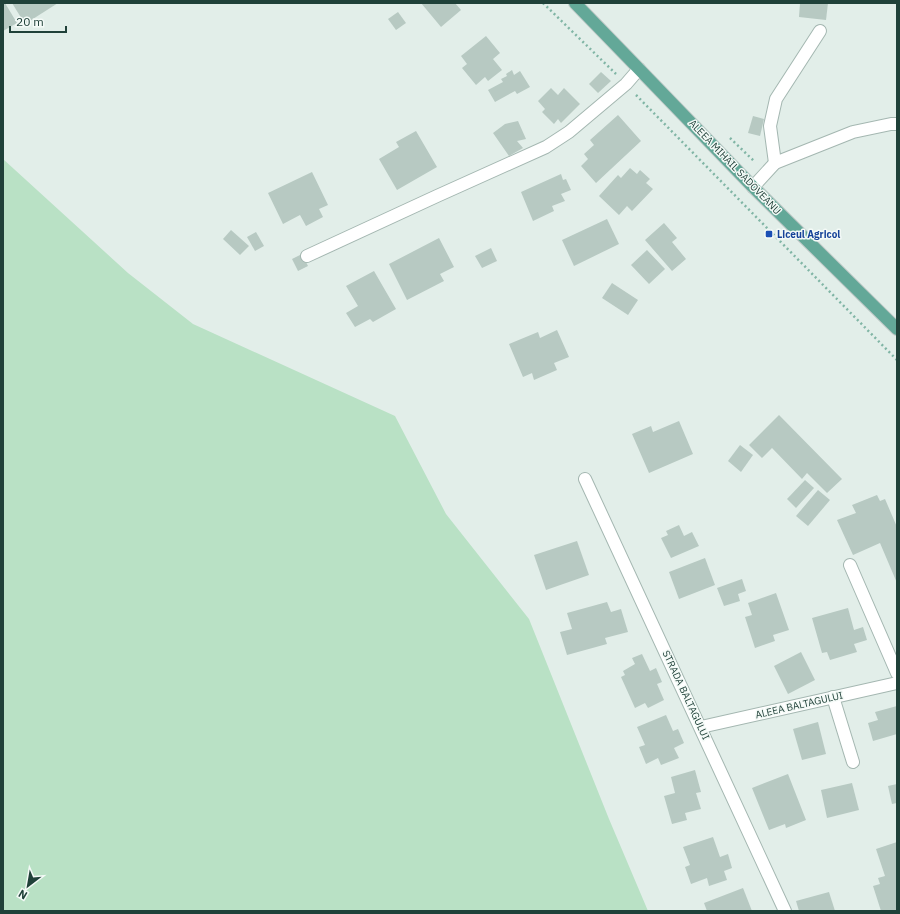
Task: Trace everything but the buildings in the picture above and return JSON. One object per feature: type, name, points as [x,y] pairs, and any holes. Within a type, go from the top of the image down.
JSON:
[{"type":"main road","name":"ALEEA MIHAIL SADOVEANU","points":[[575,3],[640,68],[753,187],[897,329]]},
{"type":"street","points":[[775,163],[770,126],[776,99],[820,31]]},
{"type":"street","points":[[307,256],[444,192],[546,147],[569,132],[626,84],[640,68]]},
{"type":"street","points":[[753,187],[775,163],[853,132],[897,124]]},
{"type":"street","name":"STRADA BALTAGULUI","points":[[585,479],[785,911]]},
{"type":"street","points":[[850,565],[897,673]]},
{"type":"street","name":"ALEEA BALTAGULUI","points":[[700,727],[897,683]]},
{"type":"street","points":[[833,697],[853,762]]},
{"type":"path","points":[[544,3],[626,84],[897,360]]},
{"type":"green space","points":[[3,159],[128,273],[193,324],[395,416],[446,514],[529,619],[609,819],[648,911],[3,911]]},
{"type":"place","name":"Liceul Agricol","points":[[769,234]]}]
